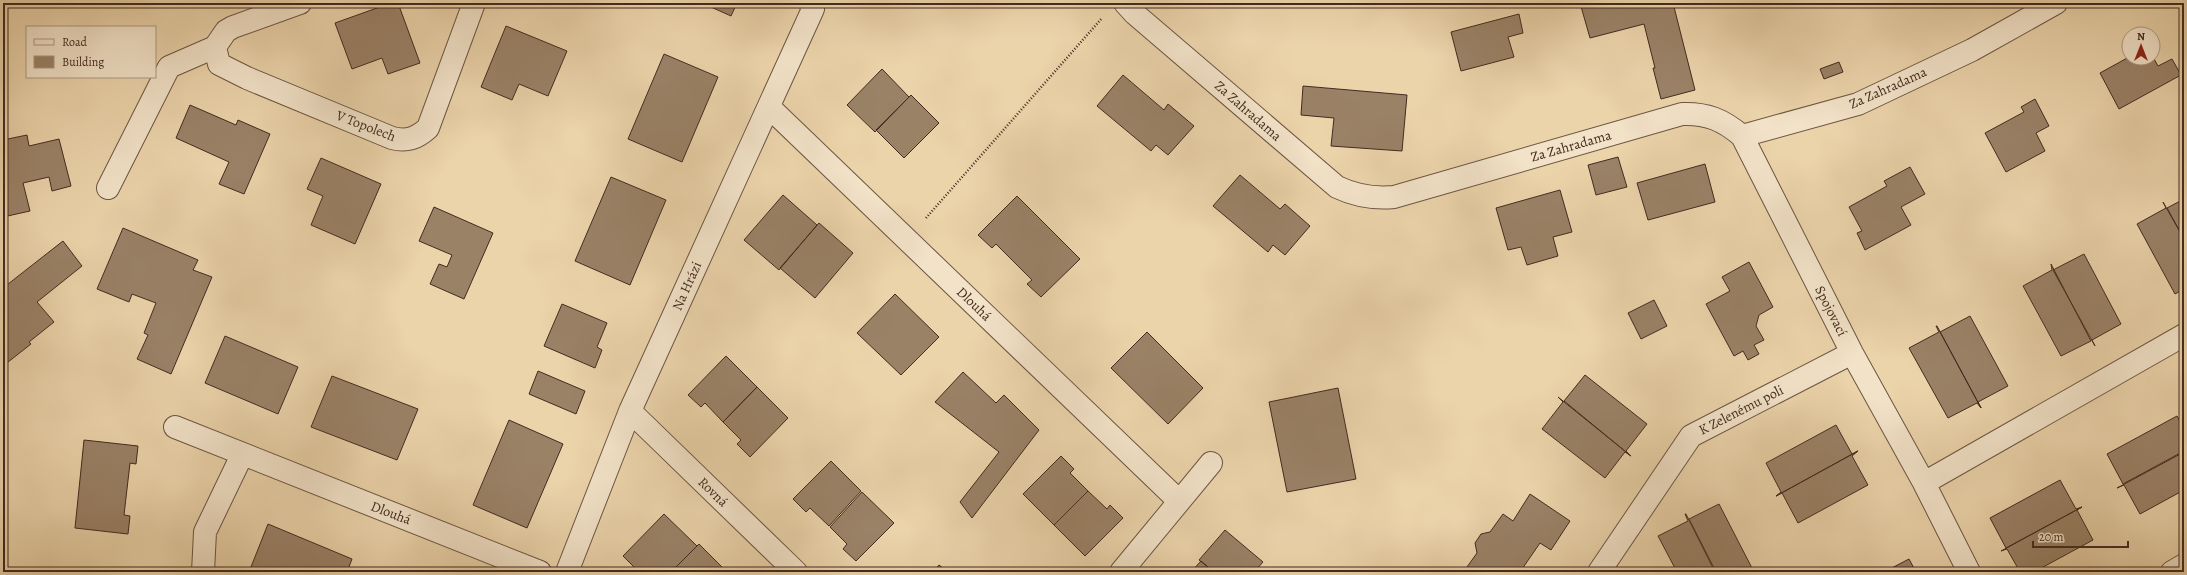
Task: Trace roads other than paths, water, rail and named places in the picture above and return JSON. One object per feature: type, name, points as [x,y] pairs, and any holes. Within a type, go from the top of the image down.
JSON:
[{"type":"street","points":[[108,188],[169,67],[215,47],[226,31],[233,27],[300,3]]},
{"type":"street","name":"V Topolech","points":[[215,47],[219,64],[247,78],[392,138],[404,141],[419,136],[428,128],[474,3]]},
{"type":"street","name":"Na Hrázi","points":[[567,572],[630,411],[813,9],[810,3]]},
{"type":"street","name":"Za Zahradama","points":[[1125,3],[1135,14],[1323,176],[1337,186],[1353,194],[1366,197],[1394,197],[1682,114],[1698,114],[1713,117],[1728,125],[1742,136],[1858,104],[1972,50],[2056,3]]},
{"type":"street","name":"Dlouhá","points":[[768,107],[1179,501]]},
{"type":"street","name":"Spojovací","points":[[1742,136],[1852,353],[1924,483],[1969,572]]},
{"type":"street","points":[[1924,483],[2184,335]]},
{"type":"street","name":"K Zelenému poli","points":[[1599,572],[1691,436],[1852,353]]},
{"type":"street","name":"Rovná","points":[[630,411],[796,572]]},
{"type":"street","name":"Dlouhá","points":[[175,426],[242,455],[540,572]]},
{"type":"street","points":[[203,572],[205,532],[242,455]]},
{"type":"street","points":[[1121,572],[1211,463]]},
{"type":"street","points":[[2172,572],[2184,565]]}]
